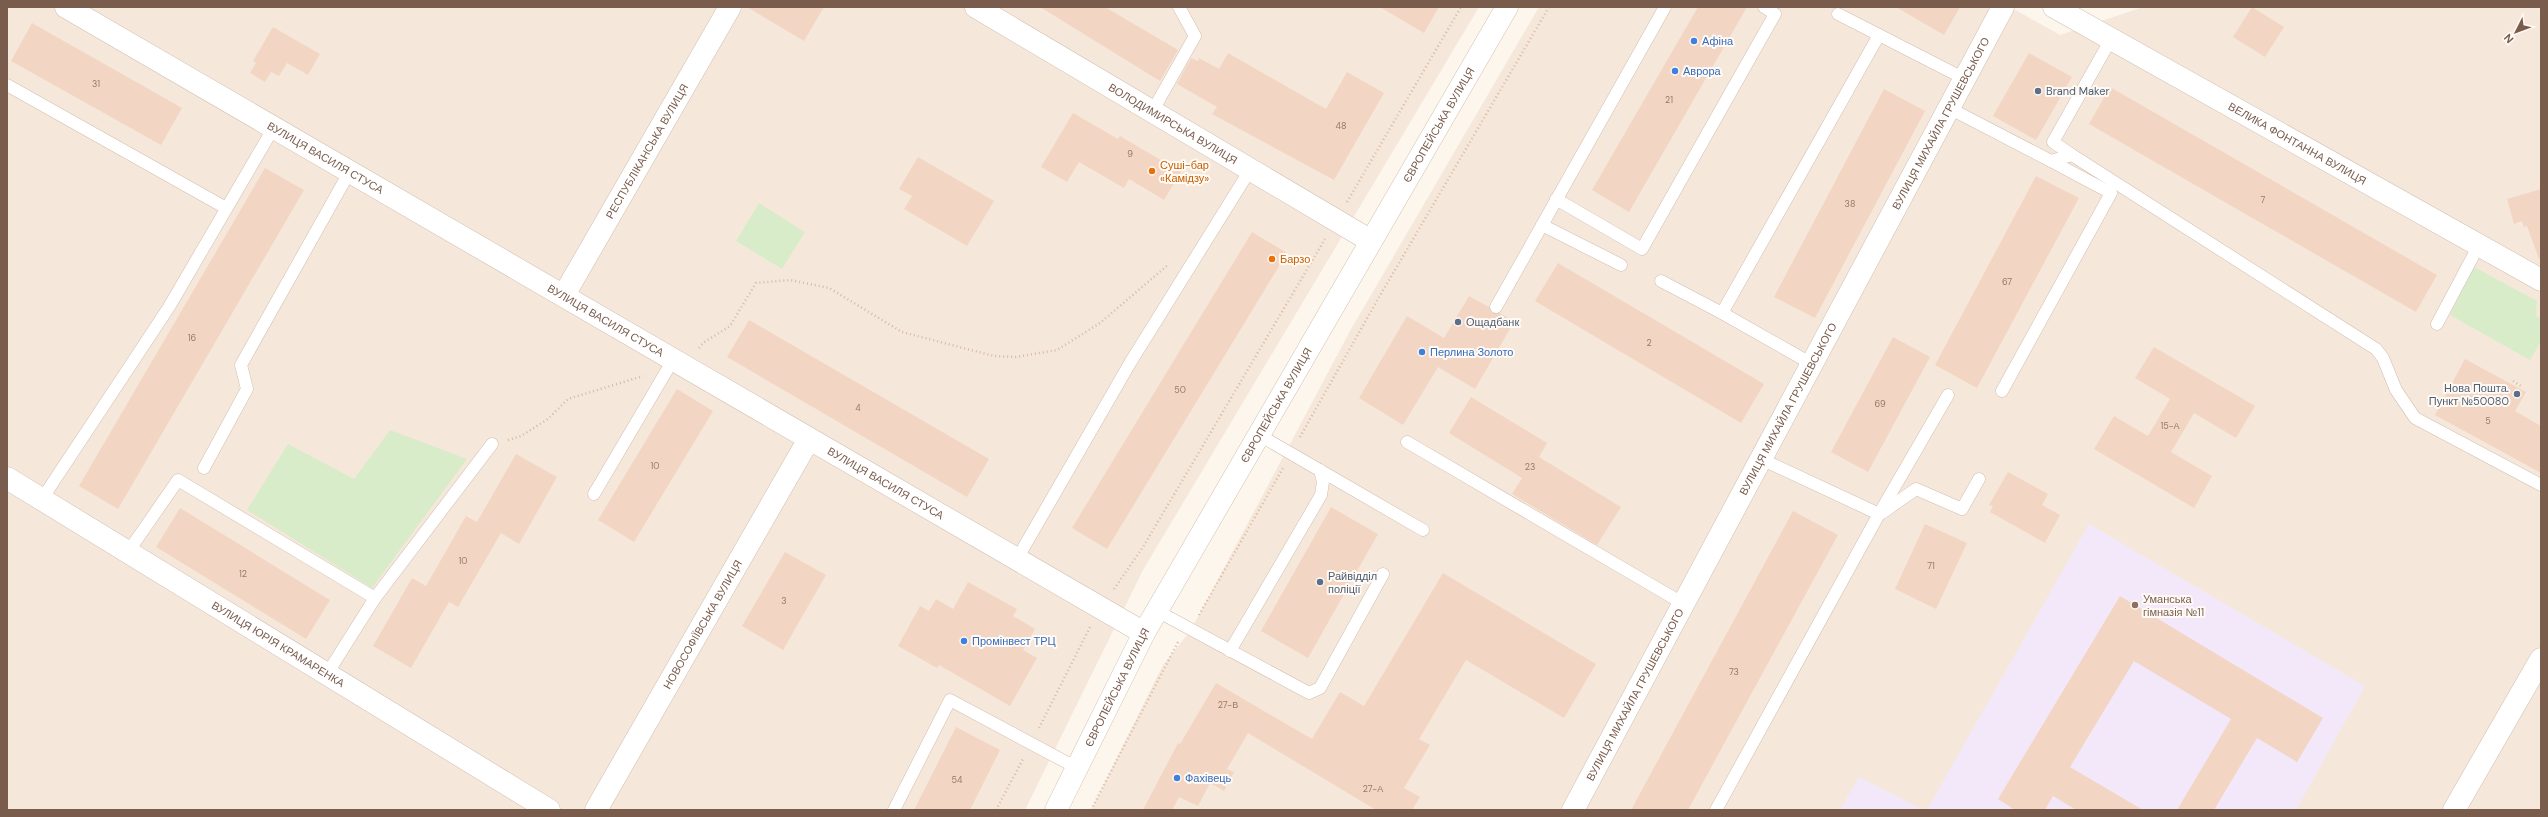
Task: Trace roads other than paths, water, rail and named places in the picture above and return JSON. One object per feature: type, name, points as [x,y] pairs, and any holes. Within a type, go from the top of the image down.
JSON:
[{"type":"street","name":"ВУЛИЦЯ ВАСИЛЯ СТУСА","points":[[66,7],[564,295],[674,367],[809,439],[1144,633]]},
{"type":"street","name":"РЕСПУБЛІКАНСЬКА ВУЛИЦЯ","points":[[564,295],[730,7]]},
{"type":"street","name":"ВОЛОДИМИРСЬКА ВУЛИЦЯ","points":[[976,7],[1371,241]]},
{"type":"street","name":"ЄВРОПЕЙСЬКА ВУЛИЦЯ","points":[[1056,810],[1144,633],[1507,7]]},
{"type":"street","name":"ВУЛИЦЯ МИХАЙЛА ГРУШЕВСЬКОГО","points":[[1573,810],[2004,7]]},
{"type":"street","name":"ВЕЛИКА ФОНТАННА ВУЛИЦЯ","points":[[2054,7],[2541,280]]},
{"type":"street","name":"НОВОСОФІЇВСЬКА ВУЛИЦЯ","points":[[596,810],[809,439]]},
{"type":"street","name":"ВУЛИЦЯ ЮРІЯ КРАМАРЕНКА","points":[[7,478],[549,810]]},
{"type":"street","points":[[2454,810],[2541,659]]},
{"type":"lane","points":[[1152,112],[1195,36],[1179,7]]},
{"type":"lane","points":[[1496,306],[1665,7]]},
{"type":"lane","points":[[1556,200],[1642,249],[1775,14],[1764,7]]},
{"type":"lane","points":[[1838,14],[1965,80]]},
{"type":"lane","points":[[1722,313],[1879,35]]},
{"type":"lane","points":[[2111,39],[2053,142],[2072,156],[2376,349],[2383,358],[2396,390],[2415,418],[2541,485]]},
{"type":"lane","points":[[7,85],[226,208]]},
{"type":"lane","points":[[1949,108],[2111,193],[2002,391]]},
{"type":"lane","points":[[42,499],[169,307],[274,127]]},
{"type":"lane","points":[[2051,161],[2072,156]]},
{"type":"lane","points":[[1017,559],[1133,358],[1250,170]]},
{"type":"lane","points":[[204,468],[247,389],[241,365],[350,171]]},
{"type":"lane","points":[[1542,225],[1621,265]]},
{"type":"lane","points":[[2437,324],[2479,245]]},
{"type":"lane","points":[[1660,281],[1722,313],[1812,364]]},
{"type":"lane","points":[[594,494],[674,367]]},
{"type":"lane","points":[[1716,810],[1879,514],[1948,396]]},
{"type":"lane","points":[[1259,435],[1423,530]]},
{"type":"lane","points":[[1407,442],[1684,604]]},
{"type":"lane","points":[[327,674],[375,598],[492,444]]},
{"type":"lane","points":[[1761,459],[1879,514]]},
{"type":"lane","points":[[1230,651],[1321,495],[1323,482],[1320,470]]},
{"type":"lane","points":[[1879,514],[1916,488],[1962,509],[1979,479]]},
{"type":"lane","points":[[128,552],[178,480],[375,598]]},
{"type":"lane","points":[[1157,611],[1309,693],[1320,688],[1383,574]]},
{"type":"lane","points":[[894,810],[950,700],[1077,768]]},
{"type":"place","name":"Афіна","points":[[1694,41]]},
{"type":"place","name":"Аврора","points":[[1675,71]]},
{"type":"place","name":"Brand Maker","points":[[2038,91]]},
{"type":"place","name":"Суші-бар «Камідзу»","points":[[1152,171]]},
{"type":"place","name":"Барзо","points":[[1272,259]]},
{"type":"place","name":"Ощадбанк","points":[[1458,322]]},
{"type":"place","name":"Перлина Золото","points":[[1422,352]]},
{"type":"place","name":"Нова Пошта. Пункт №50080","points":[[2517,394]]},
{"type":"place","name":"Райвідділ поліції","points":[[1320,582]]},
{"type":"place","name":"Уманська гімназія №11","points":[[2135,605]]},
{"type":"place","name":"Промінвест ТРЦ","points":[[964,641]]},
{"type":"place","name":"Фахівець","points":[[1177,778]]}]
